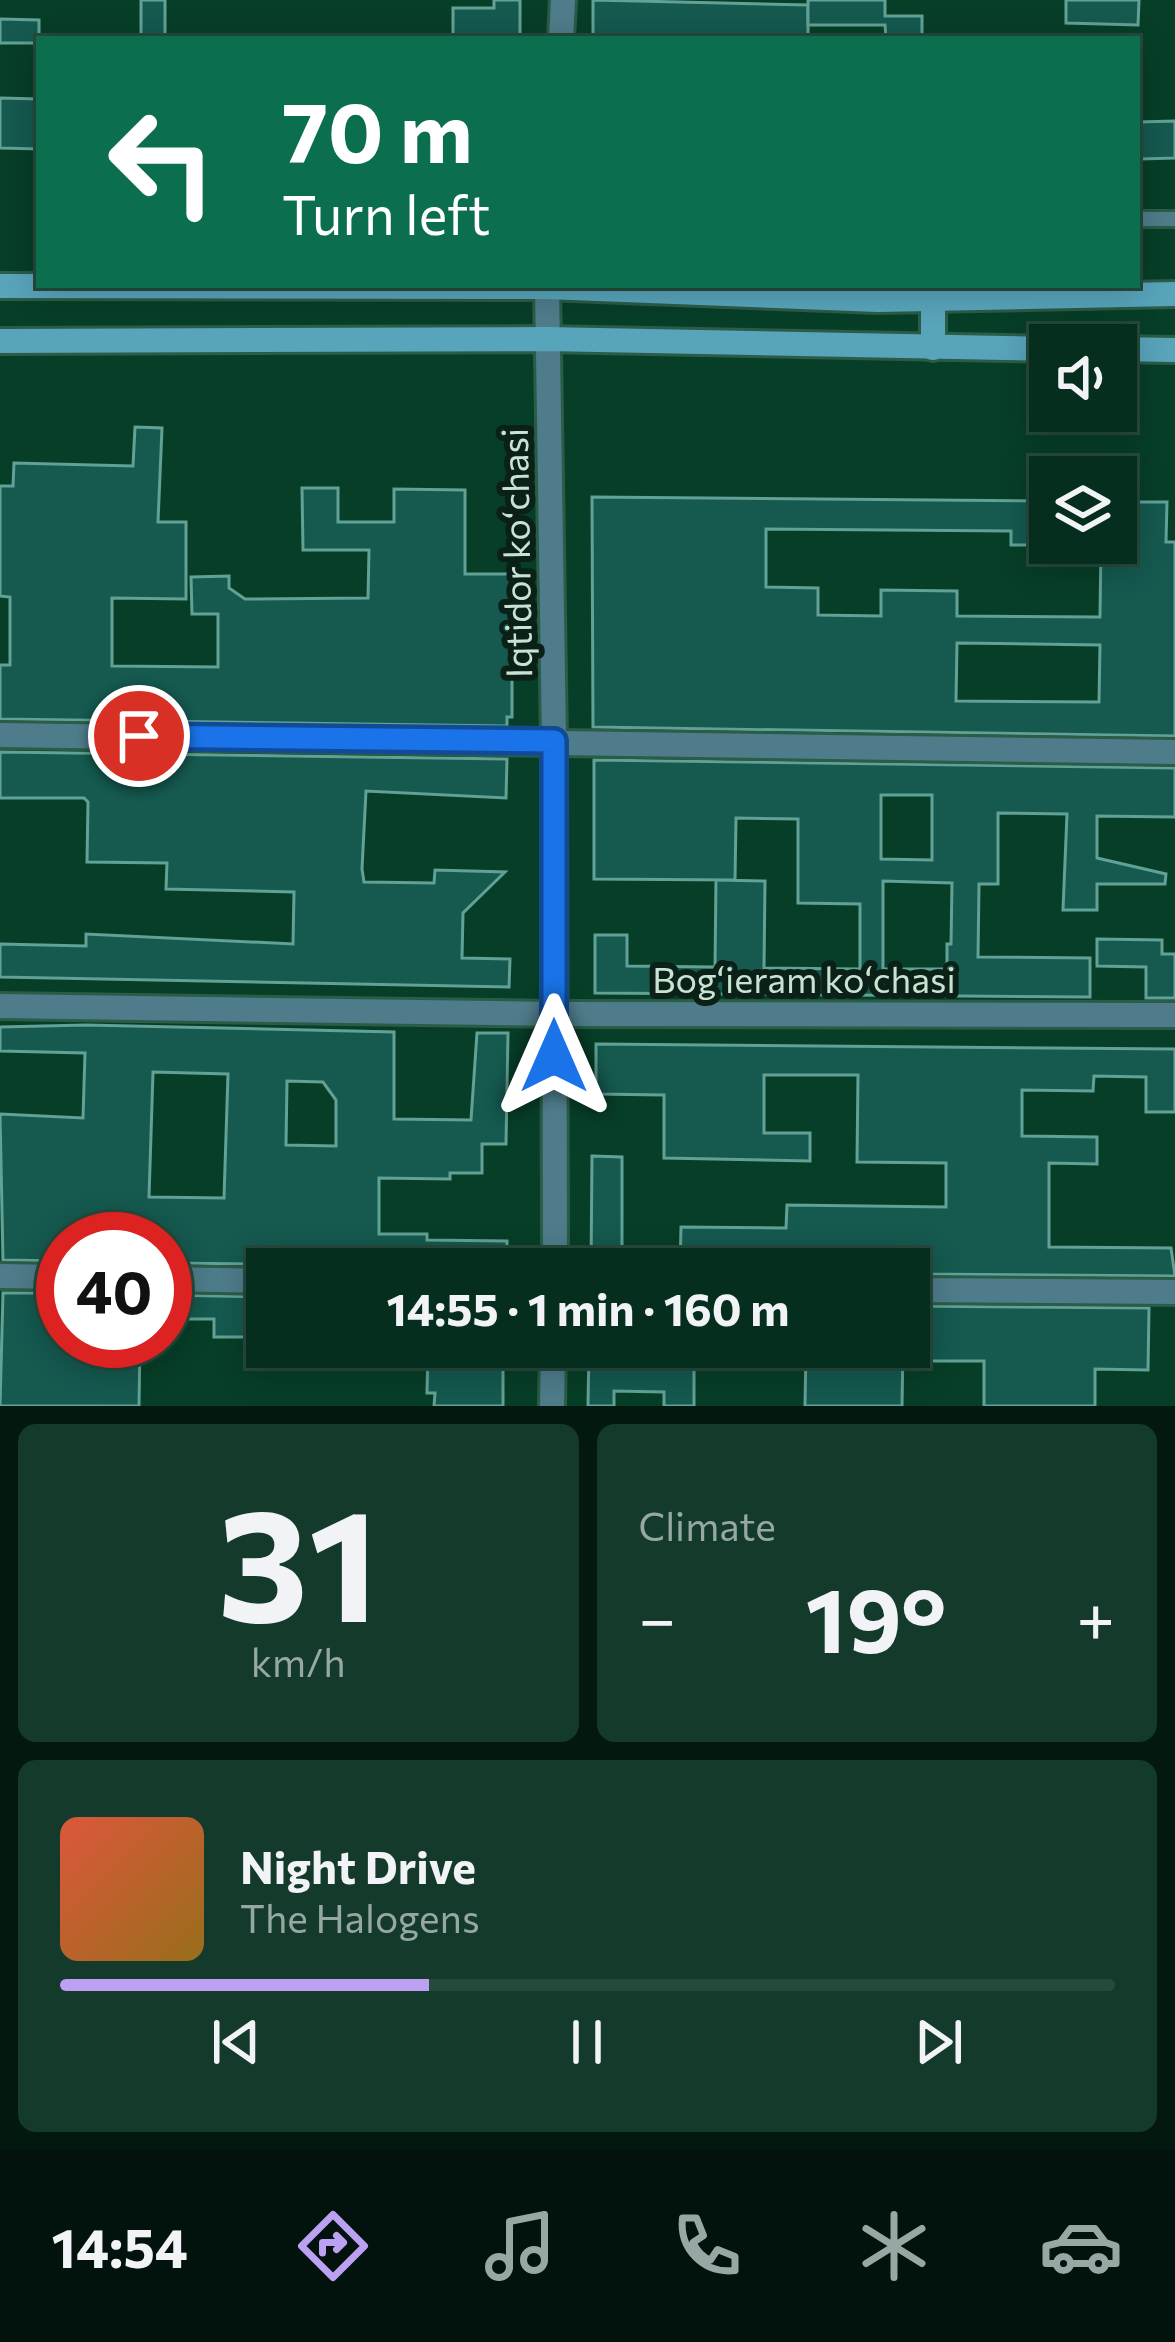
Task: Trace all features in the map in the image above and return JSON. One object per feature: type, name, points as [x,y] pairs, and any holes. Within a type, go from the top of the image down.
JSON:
[{"type":"main road","points":[[0,286],[36,286]]},
{"type":"main road","points":[[606,288],[933,299],[1175,294]]},
{"type":"main road","points":[[933,299],[933,348]]},
{"type":"main road","points":[[0,341],[548,339],[1029,349]]},
{"type":"main road","points":[[1137,350],[1175,350]]},
{"type":"street","points":[[561,36],[563,0]]},
{"type":"street","name":"Iqtidor koʻchasi","points":[[547,288],[555,1248]]},
{"type":"street","points":[[0,735],[1175,752]]},
{"type":"street","name":"Bogʻieram koʻchasi","points":[[0,1006],[554,1014],[1175,1015]]},
{"type":"street","points":[[0,1276],[36,1277]]},
{"type":"street","points":[[192,1280],[246,1281]]},
{"type":"street","points":[[930,1290],[1175,1292]]},
{"type":"street","points":[[552,1406],[553,1368]]},
{"type":"lane","points":[[1140,219],[1175,219]]},
{"type":"building","points":[[141,0],[165,0],[165,36],[141,36]]},
{"type":"building","points":[[494,0],[520,0],[520,36],[453,36],[453,8],[494,8]]},
{"type":"building","points":[[593,0],[808,5],[808,36],[593,36]]},
{"type":"building","points":[[808,0],[885,0],[885,16],[922,16],[922,36],[886,36],[885,25],[808,25]]},
{"type":"building","points":[[1066,0],[1139,0],[1138,25],[1066,23]]},
{"type":"building","points":[[0,19],[39,20],[36,43],[0,43]]},
{"type":"building","points":[[0,98],[36,99],[36,149],[0,148]]},
{"type":"building","points":[[1175,121],[1175,158],[1141,159],[1140,122]]},
{"type":"building","points":[[135,427],[162,428],[158,522],[186,522],[186,599],[112,598],[112,666],[218,667],[218,614],[192,614],[191,577],[229,576],[229,588],[245,599],[368,598],[369,550],[303,550],[302,488],[338,488],[338,522],[394,522],[394,489],[465,490],[465,574],[518,574],[518,626],[512,626],[512,717],[507,717],[507,726],[0,719],[0,665],[10,665],[10,597],[0,596],[0,486],[13,486],[14,463],[133,466]]},
{"type":"building","points":[[592,497],[1029,501],[1029,545],[1011,545],[1011,531],[766,529],[766,587],[818,588],[818,615],[881,616],[881,590],[957,591],[957,616],[1100,617],[1101,564],[1137,564],[1137,502],[1167,502],[1166,542],[1175,542],[1175,736],[593,727]],"holes":[[[957,643],[1100,645],[1099,702],[956,701]]]},
{"type":"building","points":[[0,752],[507,759],[506,798],[366,791],[362,869],[364,882],[434,883],[435,870],[505,872],[463,913],[462,958],[510,959],[509,987],[0,977],[0,944],[86,946],[86,934],[293,944],[294,892],[166,889],[167,863],[87,862],[88,802],[84,798],[0,798]]},
{"type":"building","points":[[594,760],[1175,768],[1175,817],[1097,816],[1097,858],[1166,874],[1165,884],[1097,884],[1097,910],[1063,910],[1067,814],[998,813],[998,884],[979,884],[978,957],[1090,958],[1090,997],[595,993],[595,935],[627,935],[627,966],[715,967],[716,880],[765,881],[764,968],[860,969],[860,904],[798,903],[798,819],[736,818],[735,880],[594,879]],"holes":[[[881,795],[932,795],[932,860],[881,859]],[[883,881],[952,883],[947,969],[883,969]]]},
{"type":"building","points":[[1097,939],[1162,940],[1162,954],[1175,954],[1175,998],[1146,998],[1146,967],[1097,966]]},
{"type":"building","points":[[0,1027],[394,1032],[394,1119],[471,1120],[477,1033],[508,1033],[506,1144],[482,1144],[482,1173],[450,1173],[450,1179],[379,1178],[379,1234],[507,1241],[507,1248],[246,1248],[246,1264],[192,1263],[192,1212],[36,1212],[36,1261],[3,1260],[0,1114],[83,1118],[85,1053],[0,1051]],"holes":[[[153,1072],[228,1074],[224,1198],[149,1197]],[[287,1081],[323,1082],[336,1100],[336,1146],[286,1145]]]},
{"type":"building","points":[[596,1044],[1175,1049],[1175,1112],[1146,1112],[1146,1077],[1094,1076],[1093,1091],[1022,1090],[1022,1136],[1097,1137],[1097,1164],[1049,1163],[1049,1247],[1171,1248],[1175,1276],[930,1274],[930,1248],[680,1248],[681,1227],[786,1228],[787,1205],[946,1207],[946,1163],[857,1162],[858,1075],[764,1075],[764,1133],[810,1133],[810,1161],[664,1158],[664,1095],[596,1094]]},
{"type":"building","points":[[592,1156],[622,1157],[622,1248],[591,1248]]},
{"type":"building","points":[[3,1293],[36,1293],[36,1368],[140,1368],[139,1406],[0,1406]]},
{"type":"building","points":[[192,1296],[246,1297],[246,1337],[214,1337],[214,1319],[192,1319]]},
{"type":"building","points":[[930,1306],[1149,1308],[1148,1370],[1095,1369],[1095,1406],[984,1406],[984,1361],[930,1361]]},
{"type":"building","points":[[428,1368],[503,1368],[503,1406],[434,1406],[435,1393],[427,1393]]},
{"type":"building","points":[[589,1368],[694,1368],[694,1406],[664,1406],[664,1392],[614,1391],[614,1406],[588,1406]]},
{"type":"building","points":[[806,1368],[903,1368],[902,1406],[805,1406]]},
{"type":"route","points":[[139,736],[554,741],[554,1056]]}]
